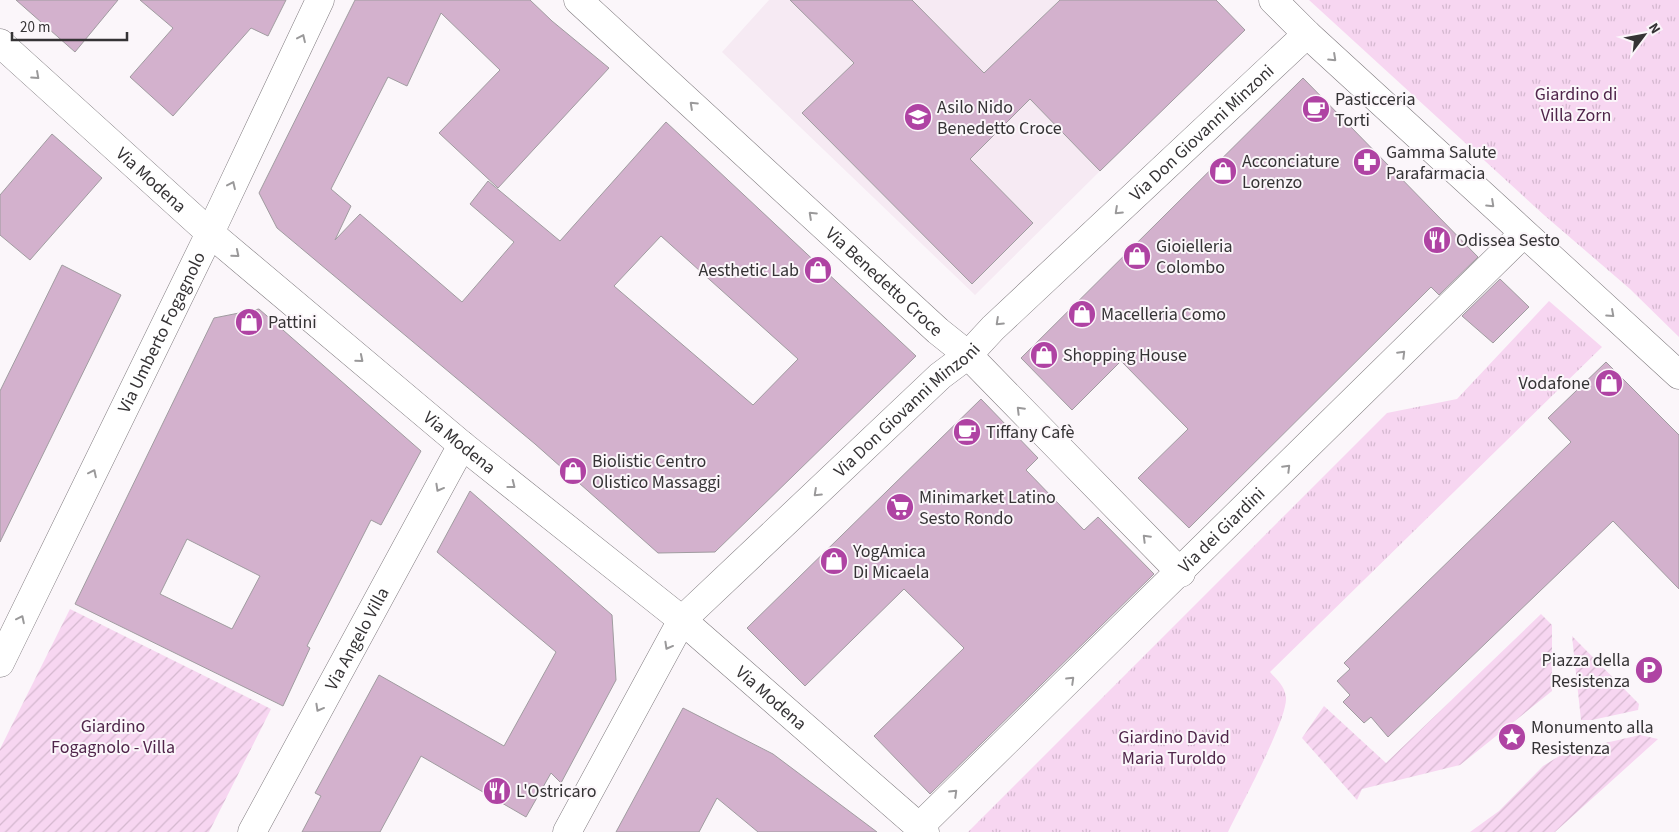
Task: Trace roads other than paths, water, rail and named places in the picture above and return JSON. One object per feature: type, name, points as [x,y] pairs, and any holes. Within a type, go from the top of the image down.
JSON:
[{"type":"street","name":"Via Umberto Fogagnolo","points":[[0,663],[210,232],[320,0]]},
{"type":"street","name":"Via Benedetto Croce","points":[[578,0],[938,331],[968,355],[1181,573]]},
{"type":"street","points":[[1273,0],[1307,34],[1523,234],[1679,375]]},
{"type":"street","name":"Via Don Giovanni Minzoni","points":[[567,832],[682,620],[940,376],[968,355],[1000,321],[1307,34]]},
{"type":"street","name":"Via Modena","points":[[0,43],[210,232],[462,445],[682,620],[922,830]]},
{"type":"street","name":"Via dei Giardini","points":[[922,830],[1523,234]]},
{"type":"street","name":"Via Angelo Villa","points":[[252,832],[462,445]]},
{"type":"place","name":"Pasticceria Torti","points":[[1316,109]]},
{"type":"place","name":"Asilo Nido Benedetto Croce","points":[[918,117]]},
{"type":"place","name":"Gamma Salute Parafarmacia","points":[[1367,162]]},
{"type":"place","name":"Acconciature Lorenzo","points":[[1223,171]]},
{"type":"place","name":"Odissea Sesto","points":[[1437,240]]},
{"type":"place","name":"Gioielleria Colombo","points":[[1137,256]]},
{"type":"place","name":"Aesthetic Lab","points":[[818,270]]},
{"type":"place","name":"Macelleria Como","points":[[1082,314]]},
{"type":"place","name":"Pattini","points":[[249,322]]},
{"type":"place","name":"Shopping House","points":[[1044,355]]},
{"type":"place","name":"Vodafone","points":[[1609,383]]},
{"type":"place","name":"Tiffany Cafè","points":[[967,432]]},
{"type":"place","name":"Biolistic Centro Olistico Massaggi","points":[[573,471]]},
{"type":"place","name":"Minimarket Latino Sesto Rondo","points":[[900,507]]},
{"type":"place","name":"YogAmica Di Micaela","points":[[834,561]]},
{"type":"place","name":"Piazza della Resistenza","points":[[1649,670]]},
{"type":"place","name":"Monumento alla Resistenza","points":[[1512,737]]},
{"type":"place","name":"L'Ostricaro","points":[[497,791]]},
{"type":"park label","name":"Giardino di Villa Zorn","points":[[1576,104]]},
{"type":"park label","name":"Giardino Fogagnolo - Villa","points":[[113,736]]},
{"type":"park label","name":"Giardino David Maria Turoldo","points":[[1174,748]]}]
